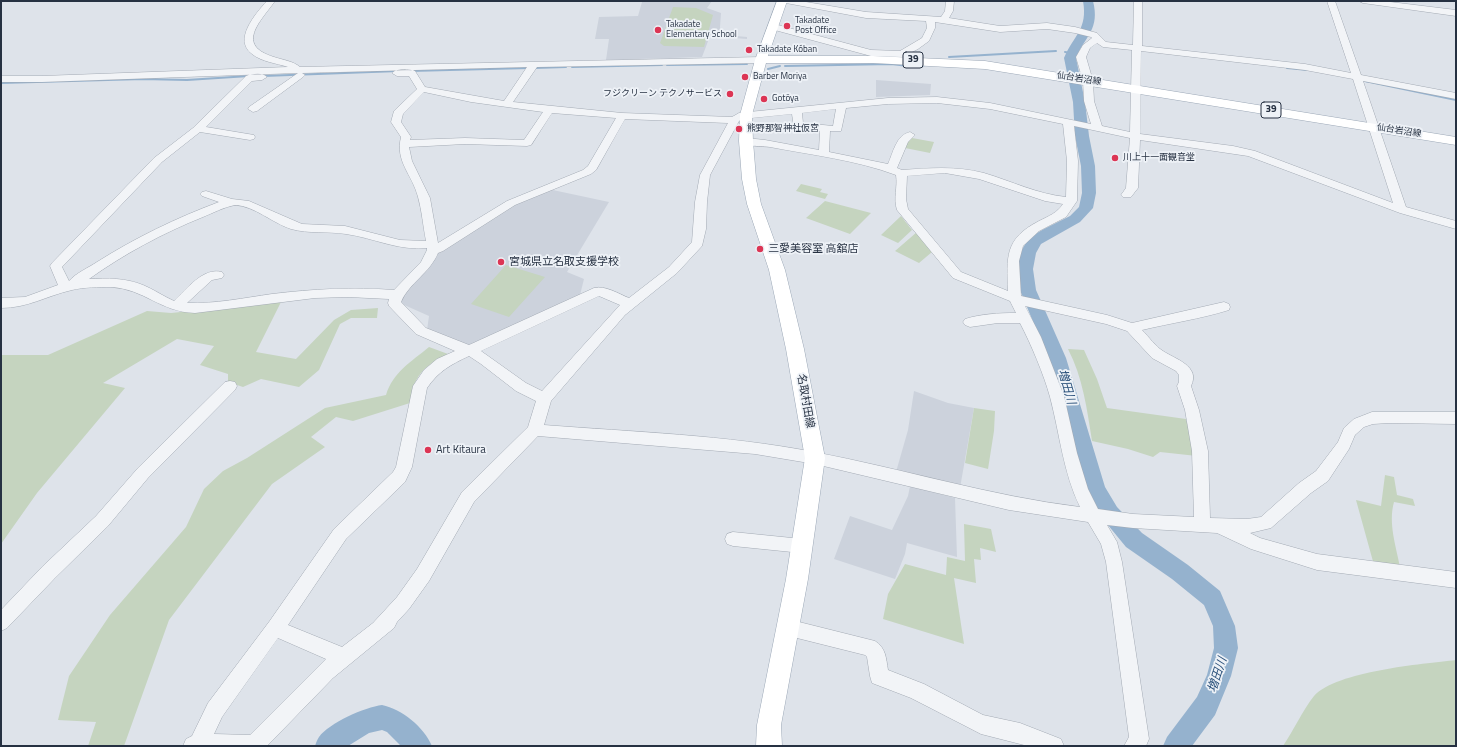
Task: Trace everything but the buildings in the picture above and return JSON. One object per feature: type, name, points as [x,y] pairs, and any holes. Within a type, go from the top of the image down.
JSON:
[{"type":"main road","points":[[762,60],[782,1]]},
{"type":"main road","name":"仙台岩沼線","points":[[762,60],[851,59],[985,65],[1087,80],[1456,140]]},
{"type":"main road","name":"名取村田線","points":[[762,60],[740,118],[746,141],[749,178],[754,204],[777,270],[795,349],[815,458],[802,546],[771,711],[768,746]]},
{"type":"street","points":[[270,1],[254,23],[249,37],[249,46],[255,52],[304,73]]},
{"type":"street","points":[[786,1],[866,15],[944,20],[1000,29],[1038,25],[1075,30],[1096,37],[1103,44],[1305,67],[1358,79],[1456,96]]},
{"type":"street","points":[[944,20],[949,11],[950,1]]},
{"type":"street","points":[[1127,194],[1132,188],[1135,136],[1138,1]]},
{"type":"street","points":[[1332,1],[1401,208]]},
{"type":"street","points":[[1363,1],[1456,13]]},
{"type":"street","points":[[774,27],[871,52],[902,54],[926,39],[931,28],[930,19]]},
{"type":"street","points":[[1095,128],[1087,80],[1081,57],[1086,47],[1096,37]]},
{"type":"street","points":[[851,59],[855,54],[871,52]]},
{"type":"street","points":[[1,78],[42,79],[304,73],[534,64],[762,60]]},
{"type":"street","points":[[507,104],[534,64]]},
{"type":"street","points":[[253,109],[304,73]]},
{"type":"street","points":[[69,286],[56,266],[158,160],[201,129],[247,80],[304,73],[412,73],[422,89],[550,110],[622,116],[740,118],[842,105],[916,100],[951,101],[990,106],[1135,136],[1233,149],[1251,153],[1401,208],[1456,225]]},
{"type":"street","points":[[422,89],[398,113],[396,122],[406,138],[403,144],[403,152],[423,196],[432,247],[431,256],[396,295],[394,303],[421,331],[462,349],[469,350],[521,386],[544,399]]},
{"type":"street","points":[[797,110],[797,129],[837,129],[842,105]]},
{"type":"street","points":[[403,144],[473,140],[527,143],[550,110]]},
{"type":"street","points":[[206,194],[230,202],[243,203],[295,226],[316,229],[352,230],[406,246],[439,248],[512,203],[587,172],[592,168],[622,116]]},
{"type":"street","points":[[630,304],[599,291],[442,363],[428,374],[420,386],[404,467],[399,478],[340,534],[275,628],[215,710],[196,744],[253,746],[326,671],[380,627],[402,613],[414,602],[422,589],[423,575],[468,497],[535,430],[544,399],[610,323],[630,304],[673,270],[698,243],[700,234],[700,202],[705,175],[740,118]]},
{"type":"street","points":[[1069,123],[1074,156],[1074,180],[1071,201],[1062,214],[1031,232],[1017,245],[1013,261],[1017,300],[1046,366],[1057,396],[1073,469],[1080,490],[1110,542],[1139,739],[1134,746]]},
{"type":"street","points":[[824,154],[825,128]]},
{"type":"street","points":[[201,129],[250,137]]},
{"type":"street","points":[[896,171],[903,141],[910,135]]},
{"type":"street","points":[[746,141],[824,154],[896,171],[945,170],[981,176],[1049,199],[1071,201]]},
{"type":"street","points":[[896,171],[903,180],[899,198],[902,210],[951,269],[964,279],[1017,300],[1107,320],[1132,328],[1157,354],[1181,367],[1186,376],[1184,386],[1192,410],[1200,451],[1202,525]]},
{"type":"street","points":[[1,303],[10,304],[31,301],[69,286],[120,253],[178,223],[230,202]]},
{"type":"street","points":[[176,306],[208,277],[218,275]]},
{"type":"street","points":[[69,286],[91,283],[122,284],[138,287],[169,305],[186,308],[207,307],[299,294],[370,292],[396,295]]},
{"type":"street","points":[[1132,328],[1224,307]]},
{"type":"street","points":[[970,322],[998,318],[1025,318]]},
{"type":"street","points":[[2,620],[102,521],[143,473],[230,386]]},
{"type":"street","points":[[535,430],[754,448],[815,458],[988,499],[1134,521],[1247,526],[1265,523],[1300,492],[1322,476],[1344,444],[1349,432],[1359,423],[1372,418],[1389,417],[1456,418]]},
{"type":"street","points":[[1220,526],[1257,544],[1317,562],[1456,580]]},
{"type":"street","points":[[733,539],[802,546]]},
{"type":"street","points":[[275,628],[343,657]]},
{"type":"street","points":[[787,628],[870,647],[876,652],[879,676],[917,691],[981,724],[1020,733],[1054,746]]},
{"type":"shaded area","name":"Takadate Elementary School","points":[[636,1],[712,1],[707,8],[721,13],[721,32],[725,35],[747,37],[747,39],[710,36],[702,57],[606,60],[609,39],[595,39],[599,17],[638,16],[642,2]]},
{"type":"shaded area","points":[[876,80],[931,84],[930,95],[876,97]]},
{"type":"shaded area","name":"宮城県立名取支援学校","points":[[548,189],[609,202],[567,272],[584,279],[580,295],[463,348],[427,330],[429,316],[402,304],[399,298],[436,252],[523,200]]},
{"type":"shaded area","points":[[914,391],[948,403],[974,408],[960,488],[896,472],[908,430]]},
{"type":"shaded area","points":[[910,486],[955,498],[957,557],[907,543],[905,554],[895,579],[834,559],[850,516],[892,530],[908,496]]},
{"type":"green space","points":[[673,7],[696,8],[713,15],[704,47],[664,46],[660,43]]},
{"type":"green space","points":[[912,138],[934,142],[930,153],[905,148],[906,143]]},
{"type":"green space","points":[[801,184],[822,189],[820,192],[828,194],[825,199],[796,191]]},
{"type":"green space","points":[[825,201],[871,213],[850,234],[806,218]]},
{"type":"green space","points":[[901,216],[912,230],[898,243],[881,235]]},
{"type":"green space","points":[[917,232],[932,252],[919,263],[895,251]]},
{"type":"green space","points":[[506,265],[545,277],[509,317],[471,304]]},
{"type":"green space","points":[[281,302],[256,352],[296,359],[334,320],[351,310],[378,308],[377,318],[351,318],[340,324],[319,370],[299,387],[261,379],[243,387],[228,382],[228,374],[200,365],[214,346],[177,339],[103,383],[125,388],[37,493],[1,544],[1,355],[48,355],[147,311],[171,313]]},
{"type":"green space","points":[[429,347],[448,354],[432,363],[417,378],[410,403],[353,421],[336,417],[311,437],[325,447],[272,484],[169,620],[124,746],[88,746],[96,722],[58,720],[69,676],[110,615],[186,527],[204,489],[223,471],[247,458],[325,408],[386,395],[393,380],[403,368]]},
{"type":"green space","points":[[1068,349],[1084,350],[1097,379],[1107,408],[1186,419],[1197,456],[1160,452],[1153,457],[1128,449],[1092,441],[1081,382]]},
{"type":"green space","points":[[974,408],[995,411],[994,431],[988,469],[965,463]]},
{"type":"green space","points":[[1385,475],[1394,477],[1397,495],[1413,499],[1415,506],[1394,502],[1392,510],[1392,526],[1400,567],[1374,565],[1356,500],[1381,506]]},
{"type":"green space","points":[[964,524],[991,529],[996,552],[980,548],[981,560],[974,559],[976,583],[954,578],[964,644],[883,619],[888,594],[905,564],[946,575],[947,557],[965,561]]},
{"type":"green space","points":[[1456,660],[1456,746],[1283,746],[1314,696],[1325,687],[1341,680],[1381,670]]},
{"type":"waterway","name":"増田川","points":[[1088,1],[1090,19],[1070,58],[1079,102],[1082,136],[1088,166],[1089,193],[1086,208],[1075,219],[1035,241],[1028,253],[1025,269],[1028,290],[1057,358],[1096,490],[1110,513],[1134,540],[1180,572],[1212,598],[1224,626],[1226,648],[1219,676],[1206,706],[1176,746]]},
{"type":"waterway","points":[[949,57],[1056,51]]},
{"type":"waterway","name":"増田川","points":[[1065,52],[1071,53]]},
{"type":"waterway","points":[[667,65],[747,64]]},
{"type":"waterway","points":[[785,66],[891,64],[917,67],[925,65]]},
{"type":"waterway","points":[[572,67],[662,65]]},
{"type":"waterway","points":[[768,69],[780,66]]},
{"type":"waterway","points":[[534,68],[566,67]]},
{"type":"waterway","points":[[410,71],[529,68]]},
{"type":"waterway","points":[[1287,68],[1308,70]]},
{"type":"waterway","points":[[263,76],[399,71]]},
{"type":"waterway","points":[[1,83],[143,79],[187,80],[249,76]]},
{"type":"waterway","points":[[1360,80],[1456,100]]},
{"type":"waterway","points":[[328,746],[340,736],[357,726],[374,719],[382,718],[389,719],[400,727],[419,746]]},
{"type":"place","name":"Takadate Post Office","points":[[787,26]]},
{"type":"place","name":"Takadate Elementary School","points":[[658,30]]},
{"type":"place","name":"Takadate Kóban","points":[[749,50]]},
{"type":"place","name":"Barber Moriya","points":[[745,77]]},
{"type":"place","name":"フジクリーン テクノサービス","points":[[730,94]]},
{"type":"place","name":"Gotōya","points":[[764,99]]},
{"type":"place","name":"熊野那智神社仮宮","points":[[739,129]]},
{"type":"place","name":"川上十一面観音堂","points":[[1115,158]]},
{"type":"place","name":"三愛美容室 高舘店","points":[[760,249]]},
{"type":"place","name":"宮城県立名取支援学校","points":[[501,262]]},
{"type":"place","name":"Art Kitaura","points":[[428,450]]}]
